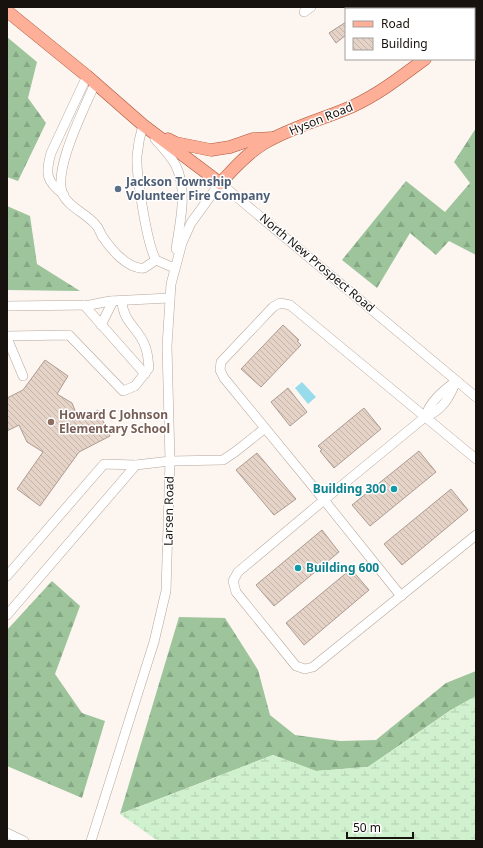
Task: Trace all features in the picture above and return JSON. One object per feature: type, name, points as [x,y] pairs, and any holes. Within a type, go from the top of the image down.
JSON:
[{"type":"main road","name":"North New Prospect Road","points":[[7,11],[91,79],[144,126],[220,183]]},
{"type":"main road","name":"Hyson Road","points":[[220,183],[243,159],[275,138],[355,105],[390,85],[425,60]]},
{"type":"main road","points":[[144,126],[176,143],[205,149],[220,149],[253,139],[275,138]]},
{"type":"street","points":[[64,196],[60,184],[65,157],[91,79]]},
{"type":"street","points":[[91,79],[51,152],[48,166],[50,181],[53,187],[64,196],[70,204],[95,224],[110,246],[132,266],[144,268],[156,260]]},
{"type":"street","points":[[144,126],[171,157],[179,174],[182,185],[182,200],[174,268],[156,260],[152,254],[150,245],[137,171],[138,146],[144,126]]},
{"type":"street","name":"Larsen Road","points":[[91,841],[154,642],[164,605],[168,577],[170,461],[167,346],[169,298],[174,268],[182,243],[191,223],[220,183]]},
{"type":"street","name":"North New Prospect Road","points":[[220,183],[476,397]]},
{"type":"street","points":[[7,306],[84,305],[117,301],[169,298]]},
{"type":"street","points":[[102,325],[117,301]]},
{"type":"street","points":[[23,376],[7,337],[69,335],[123,392],[135,386],[146,374],[149,368],[145,344],[126,318],[117,301]]},
{"type":"street","points":[[402,596],[264,429],[224,378],[219,366],[223,359],[273,307],[280,303],[285,303],[295,308],[476,459]]},
{"type":"street","points":[[84,305],[146,374]]},
{"type":"street","points":[[456,381],[450,396],[435,413],[425,417],[238,572],[233,581],[234,589],[292,662],[296,666],[305,669],[318,664],[476,535]]},
{"type":"street","points":[[7,576],[104,464],[136,465],[170,461],[224,460],[264,429]]},
{"type":"street","points":[[7,614],[136,465]]},
{"type":"street","points":[[7,833],[24,841]]},
{"type":"green space","points":[[7,37],[37,62],[28,98],[46,123],[18,181],[7,177]]},
{"type":"green space","points":[[476,128],[476,255],[449,241],[436,255],[410,233],[377,288],[342,260],[406,181],[445,212],[470,183],[454,162]]},
{"type":"green space","points":[[7,206],[30,216],[37,264],[80,291],[7,290]]},
{"type":"green space","points":[[52,581],[80,606],[55,674],[82,713],[105,721],[82,798],[7,766],[7,630]]},
{"type":"green space","points":[[179,617],[225,618],[258,670],[270,715],[295,735],[340,741],[376,740],[446,683],[476,671],[476,696],[451,710],[368,767],[316,771],[273,755],[120,814]]},
{"type":"green space","points":[[476,696],[476,841],[158,841],[120,814],[273,755],[316,771],[368,767],[451,710]]},
{"type":"water","points":[[302,382],[316,397],[308,404],[295,388]]},
{"type":"building","points":[[345,23],[345,36],[336,43],[329,33]]},
{"type":"building","points":[[283,325],[299,340],[297,341],[301,345],[261,387],[241,369]]},
{"type":"building","points":[[45,360],[68,376],[57,394],[72,403],[79,420],[98,410],[110,436],[79,452],[40,506],[17,489],[43,452],[27,442],[19,425],[7,431],[7,398],[23,390]]},
{"type":"building","points":[[288,388],[307,412],[290,426],[271,402]]},
{"type":"building","points":[[364,408],[381,429],[334,468],[320,451],[322,450],[318,446]]},
{"type":"building","name":"Building 300","points":[[419,451],[436,472],[370,526],[352,505]]},
{"type":"building","points":[[257,453],[296,499],[274,515],[236,470]]},
{"type":"building","points":[[451,489],[468,510],[402,565],[384,544]]},
{"type":"building","name":"Building 600","points":[[322,530],[339,552],[274,606],[256,585]]},
{"type":"building","points":[[351,569],[369,590],[304,645],[286,623]]},
{"type":"place","name":"Jackson Township Volunteer Fire Company","points":[[118,189]]},
{"type":"place","name":"Howard C Johnson Elementary School","points":[[51,422]]},
{"type":"place","name":"Building 300","points":[[394,489]]},
{"type":"place","name":"Building 600","points":[[298,568]]}]
